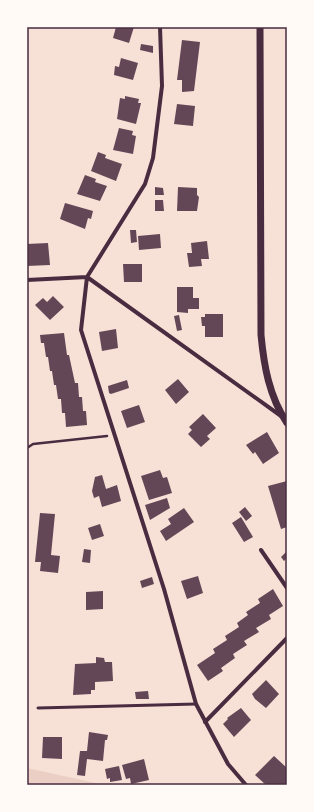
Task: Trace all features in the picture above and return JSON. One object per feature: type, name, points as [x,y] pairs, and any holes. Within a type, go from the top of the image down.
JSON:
[{"type":"street","points":[[160,27],[162,86],[153,158],[145,184],[87,277],[81,330],[164,589],[196,704],[228,764],[246,785]]},
{"type":"street","points":[[260,27],[261,335],[264,364],[270,390],[286,421]]},
{"type":"street","points":[[27,280],[87,277],[286,421]]},
{"type":"street","points":[[261,550],[287,588]]},
{"type":"street","points":[[205,722],[287,638]]},
{"type":"lane","points":[[38,708],[196,704]]},
{"type":"path","points":[[27,448],[33,444],[115,435]]},
{"type":"shaded area","points":[[27,768],[105,785],[27,785]]},
{"type":"building","points":[[116,27],[134,27],[129,43],[113,38]]},
{"type":"building","points":[[182,40],[200,42],[194,91],[182,92],[182,80],[177,80]]},
{"type":"building","points":[[141,44],[153,46],[153,53],[140,50]]},
{"type":"building","points":[[121,58],[138,63],[133,80],[114,75],[115,66],[119,67]]},
{"type":"building","points":[[125,96],[139,99],[138,103],[141,103],[136,124],[117,119],[120,98],[125,99]]},
{"type":"building","points":[[177,104],[195,106],[193,126],[174,124]]},
{"type":"building","points":[[119,128],[133,131],[132,135],[136,136],[133,154],[113,150]]},
{"type":"building","points":[[98,152],[106,155],[105,158],[122,164],[116,181],[91,171]]},
{"type":"building","points":[[85,175],[96,179],[95,182],[107,186],[100,201],[77,194]]},
{"type":"building","points":[[155,187],[163,188],[164,195],[155,195]]},
{"type":"building","points":[[178,187],[197,188],[197,195],[199,197],[197,211],[177,211]]},
{"type":"building","points":[[155,200],[163,200],[164,211],[155,211]]},
{"type":"building","points":[[65,203],[93,211],[91,219],[88,218],[85,229],[60,219]]},
{"type":"building","points":[[130,230],[136,230],[137,242],[131,243]]},
{"type":"building","points":[[160,234],[161,248],[139,250],[138,236]]},
{"type":"building","points":[[207,241],[209,259],[201,259],[202,266],[189,267],[187,253],[192,253],[191,243]]},
{"type":"building","points":[[48,243],[50,265],[27,266],[27,244]]},
{"type":"building","points":[[123,264],[142,264],[142,282],[124,282]]},
{"type":"building","points":[[177,287],[193,287],[193,298],[199,298],[199,309],[188,309],[188,313],[177,312]]},
{"type":"building","points":[[53,296],[64,307],[50,320],[35,305],[43,298],[47,302]]},
{"type":"building","points":[[205,314],[223,314],[223,337],[205,337],[205,326],[202,326],[201,317],[205,317]]},
{"type":"building","points":[[179,315],[182,330],[177,331],[174,316]]},
{"type":"building","points":[[116,329],[118,348],[102,351],[99,332]]},
{"type":"building","points":[[64,333],[67,355],[69,355],[75,383],[78,383],[79,397],[82,397],[83,411],[86,411],[87,425],[66,427],[65,413],[62,413],[61,399],[58,399],[52,371],[50,371],[48,357],[46,357],[44,343],[41,343],[40,335]]},
{"type":"building","points":[[178,379],[189,392],[176,404],[165,390]]},
{"type":"building","points":[[127,380],[129,388],[111,394],[109,393],[108,386]]},
{"type":"building","points":[[139,405],[145,422],[127,428],[121,411]]},
{"type":"building","points":[[203,414],[216,428],[207,436],[210,439],[201,447],[188,434],[192,430],[189,427]]},
{"type":"building","points":[[267,432],[279,453],[263,464],[255,452],[253,454],[246,445]]},
{"type":"building","points":[[160,470],[163,478],[167,477],[172,493],[149,500],[141,476]]},
{"type":"building","points":[[102,475],[106,489],[117,485],[121,501],[102,507],[99,496],[94,498],[92,491],[95,477]]},
{"type":"building","points":[[287,481],[287,527],[281,529],[268,486]]},
{"type":"building","points":[[167,498],[170,508],[150,520],[145,505]]},
{"type":"building","points":[[245,507],[252,516],[246,521],[239,512]]},
{"type":"building","points":[[184,508],[194,522],[166,541],[160,531],[171,524],[168,519]]},
{"type":"building","points":[[40,513],[55,514],[51,555],[60,556],[58,573],[40,571],[41,562],[35,562]]},
{"type":"building","points":[[241,517],[253,537],[244,542],[232,523]]},
{"type":"building","points":[[100,524],[104,536],[92,540],[88,528]]},
{"type":"building","points":[[84,549],[91,550],[90,563],[82,562]]},
{"type":"building","points":[[287,551],[287,558],[284,561],[281,557]]},
{"type":"building","points":[[198,576],[203,593],[187,599],[181,581]]},
{"type":"building","points":[[152,577],[154,584],[142,588],[140,581]]},
{"type":"building","points":[[273,589],[283,606],[269,615],[271,619],[256,628],[259,632],[244,641],[247,645],[233,654],[235,658],[221,668],[223,671],[208,681],[197,665],[215,653],[213,649],[227,640],[225,636],[239,627],[237,623],[248,615],[246,612],[260,603],[258,599]]},
{"type":"building","points":[[103,591],[103,609],[86,610],[86,592]]},
{"type":"building","points":[[96,657],[104,658],[105,662],[112,662],[113,681],[95,682],[95,690],[91,690],[91,694],[73,695],[75,664],[96,663]]},
{"type":"building","points":[[266,680],[279,694],[266,708],[255,699],[252,694]]},
{"type":"building","points":[[148,691],[149,699],[136,699],[135,692]]},
{"type":"building","points":[[241,708],[251,720],[234,737],[223,724],[228,719],[227,718]]},
{"type":"building","points":[[89,732],[108,735],[107,740],[105,740],[103,761],[87,759],[85,776],[77,775],[80,751],[87,751]]},
{"type":"building","points":[[43,737],[62,737],[62,759],[42,758]]},
{"type":"building","points":[[274,756],[287,768],[287,785],[266,785],[255,775]]},
{"type":"building","points":[[144,759],[149,780],[131,784],[130,778],[126,779],[122,765]]},
{"type":"building","points":[[119,766],[122,780],[110,782],[110,778],[107,779],[105,769]]}]
